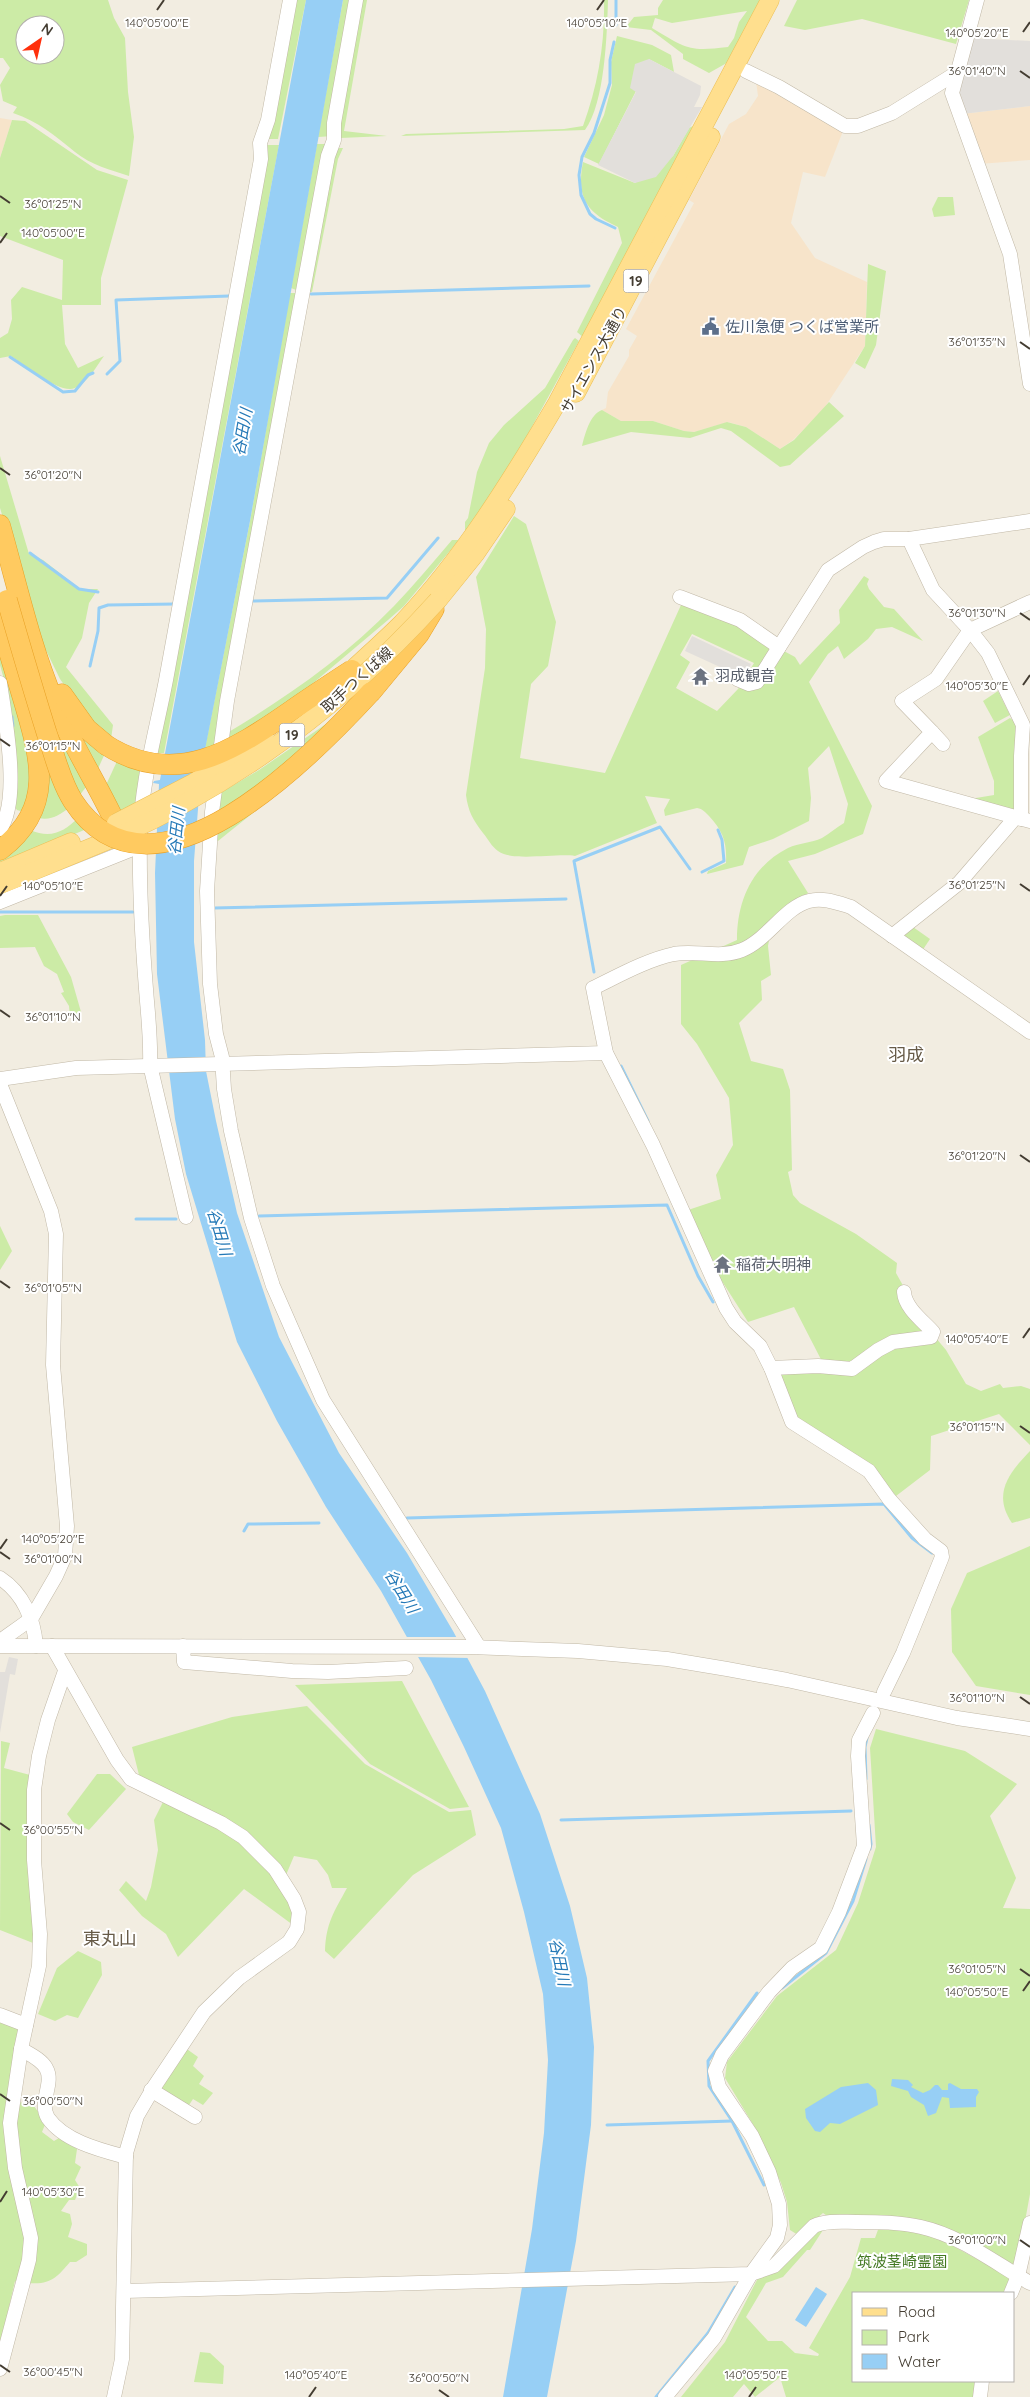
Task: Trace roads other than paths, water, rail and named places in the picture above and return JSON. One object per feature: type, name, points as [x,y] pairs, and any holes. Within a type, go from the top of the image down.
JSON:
[{"type":"highway","points":[[0,525],[30,640],[55,705],[118,829]]},
{"type":"highway","points":[[0,576],[57,767],[73,800],[90,821],[110,834],[131,842],[153,843],[178,840],[228,816],[265,792],[309,756],[371,692],[419,634],[438,600]]},
{"type":"highway","points":[[25,615],[60,692],[87,729],[106,745],[125,756],[143,762],[166,765],[194,762],[236,746],[261,732],[352,670]]},
{"type":"highway","points":[[0,622],[38,753],[40,783],[32,814],[17,836],[0,850]]},
{"type":"main road","name":"サイエンス大通り","points":[[474,546],[493,507],[557,403],[770,0]]},
{"type":"main road","name":"サイエンス大通り","points":[[474,546],[533,467],[567,410],[784,0]]},
{"type":"main road","name":"取手つくば線","points":[[0,885],[224,780],[296,733],[360,679],[409,632],[438,600],[474,546]]},
{"type":"main road","name":"取手つくば線","points":[[0,872],[118,829],[240,755],[285,724],[352,670],[416,608],[474,546]]},
{"type":"street","points":[[186,1217],[153,1064],[144,962],[140,846],[142,798],[151,746],[166,680],[261,159],[260,143],[268,120],[290,0]]},
{"type":"street","points":[[356,0],[334,123],[334,140],[328,156],[227,701],[212,812],[207,891],[207,937],[217,1063],[251,1218],[273,1286],[323,1400],[475,1647]]},
{"type":"street","points":[[977,0],[952,93],[1010,254],[1030,384]]},
{"type":"street","points":[[746,71],[779,87],[845,126],[858,126],[892,113],[958,72]]},
{"type":"street","points":[[736,679],[753,685],[828,570],[874,542],[884,539],[909,539],[1030,521]]},
{"type":"street","points":[[892,936],[959,883],[1022,819],[1021,756],[1023,725],[988,654],[970,630],[932,590],[909,539]]},
{"type":"street","points":[[680,597],[740,620],[779,647]]},
{"type":"street","points":[[943,744],[902,700],[936,679],[970,630],[1030,602]]},
{"type":"street","points":[[0,683],[7,728],[10,793],[8,812],[0,829]]},
{"type":"street","points":[[932,732],[886,781],[1022,819]]},
{"type":"street","points":[[0,902],[140,846]]},
{"type":"street","points":[[884,1692],[902,1654],[937,1568],[941,1552],[919,1532],[889,1499],[869,1471],[792,1422],[771,1368],[760,1346],[735,1322],[726,1308],[653,1145],[606,1053],[592,988],[672,954],[690,952],[728,955],[755,943],[797,907],[807,901],[817,899],[850,907],[1030,1032]]},
{"type":"street","points":[[0,1079],[76,1068],[153,1064],[606,1053]]},
{"type":"street","points":[[0,1084],[51,1211],[56,1234],[53,1365],[64,1469],[67,1545],[56,1576],[31,1619],[0,1642]]},
{"type":"street","points":[[771,1368],[818,1366],[852,1369],[878,1350],[893,1342],[931,1337],[933,1332],[909,1306],[904,1298],[904,1292]]},
{"type":"street","points":[[0,1578],[14,1590],[28,1610],[36,1646]]},
{"type":"street","points":[[0,1646],[475,1647],[578,1651],[667,1659],[787,1680],[957,1718],[1030,1728]]},
{"type":"street","points":[[52,1646],[131,1779],[221,1823],[243,1837],[275,1869],[294,1899],[299,1912],[297,1929],[289,1942],[239,1978],[204,2012],[137,2116],[130,2136],[126,2158],[122,2359],[114,2397]]},
{"type":"street","points":[[183,1646],[184,1662],[310,1672],[406,1668]]},
{"type":"street","points":[[0,2370],[27,2267],[31,2238],[15,2168],[10,2124],[21,2049],[39,1966],[40,1934],[34,1860],[36,1774],[48,1720],[65,1670]]},
{"type":"street","points":[[665,2397],[714,2338],[751,2274],[776,2238],[780,2225],[779,2204],[762,2158],[752,2136],[719,2087],[715,2071],[722,2055],[769,1992],[792,1968],[821,1948],[839,1912],[864,1846],[858,1756],[859,1740],[873,1713]]},
{"type":"street","points":[[0,2015],[26,2024]]},
{"type":"street","points":[[21,2049],[36,2058],[46,2068],[48,2080],[45,2110],[48,2118],[62,2134],[126,2158]]},
{"type":"street","points":[[152,2090],[195,2117]]},
{"type":"street","points":[[124,2291],[751,2274],[774,2266],[820,2223],[884,2222],[922,2227],[946,2235],[1030,2283]]},
{"type":"street","points":[[1011,2292],[1018,2276],[1030,2223]]},
{"type":"street","points":[[980,2397],[982,2382]]},
{"type":"water","name":"谷田川","points":[[306,0],[343,0],[250,521],[201,770],[194,861],[194,942],[205,1040],[206,1071],[237,1213],[279,1337],[339,1453],[407,1553],[453,1631],[485,1691],[540,1814],[570,1906],[587,1978],[594,2047],[591,2125],[576,2241],[547,2397],[503,2397],[532,2229],[544,2133],[548,2060],[543,1994],[524,1912],[501,1828],[431,1680],[381,1591],[326,1507],[277,1421],[237,1342],[186,1174],[175,1119],[157,974],[155,873],[159,784],[153,783],[160,780]]},
{"type":"water","points":[[892,2079],[908,2080],[913,2085],[911,2087],[923,2093],[935,2085],[938,2085],[942,2090],[948,2090],[948,2084],[950,2083],[961,2089],[977,2089],[979,2092],[976,2097],[976,2107],[950,2108],[949,2098],[942,2097],[936,2113],[928,2116],[924,2105],[911,2097],[908,2091],[891,2086]]},
{"type":"water","points":[[868,2083],[876,2090],[878,2105],[840,2124],[830,2123],[820,2132],[815,2131],[806,2118],[805,2109],[841,2087]]},
{"type":"water","points":[[816,2287],[827,2294],[806,2327],[795,2320]]},
{"type":"waterway","points":[[616,0],[616,25]]},
{"type":"waterway","points":[[614,42],[610,60],[610,83],[594,133],[582,157],[579,175],[581,195],[590,214],[615,228]]},
{"type":"waterway","points":[[311,294],[589,286]]},
{"type":"waterway","points":[[107,374],[120,361],[116,300],[229,296]]},
{"type":"waterway","points":[[10,357],[63,392],[75,391],[88,375],[93,373]]},
{"type":"waterway","points":[[252,601],[387,598],[438,538]]},
{"type":"waterway","points":[[30,553],[79,589],[98,592]]},
{"type":"waterway","points":[[90,666],[98,631],[99,608],[108,605],[175,604]]},
{"type":"waterway","points":[[12,717],[13,726]]},
{"type":"waterway","points":[[594,972],[574,861],[660,827],[690,869]]},
{"type":"waterway","points":[[702,872],[724,861],[722,840],[718,830]]},
{"type":"waterway","points":[[214,908],[566,899]]},
{"type":"waterway","points":[[0,912],[133,912]]},
{"type":"waterway","points":[[621,1066],[648,1121]]},
{"type":"waterway","points":[[259,1216],[667,1205],[698,1276],[713,1302]]},
{"type":"waterway","points":[[136,1219],[176,1219]]},
{"type":"waterway","points":[[407,1518],[884,1504],[912,1538],[932,1553]]},
{"type":"waterway","points":[[244,1531],[248,1524],[319,1523]]},
{"type":"waterway","points":[[866,1779],[865,1747],[867,1738]]},
{"type":"waterway","points":[[561,1820],[851,1811]]},
{"type":"waterway","points":[[869,1825],[870,1849]]},
{"type":"waterway","points":[[782,1988],[826,1953],[853,1901],[866,1859]]},
{"type":"waterway","points":[[757,1993],[708,2061],[709,2086],[732,2121],[764,2185]]},
{"type":"waterway","points":[[607,2125],[732,2121]]},
{"type":"waterway","points":[[656,2397],[708,2333],[735,2287]]},
{"type":"place","name":"佐川急便 つくば営業所","points":[[711,327]]},
{"type":"place","name":"羽成観音","points":[[701,676]]},
{"type":"place","name":"稲荷大明神","points":[[722,1265]]},
{"type":"district","name":"羽成","points":[[906,1055]]},
{"type":"district","name":"東丸山","points":[[110,1939]]},
{"type":"park label","name":"筑波茎崎霊園","points":[[902,2262]]}]
